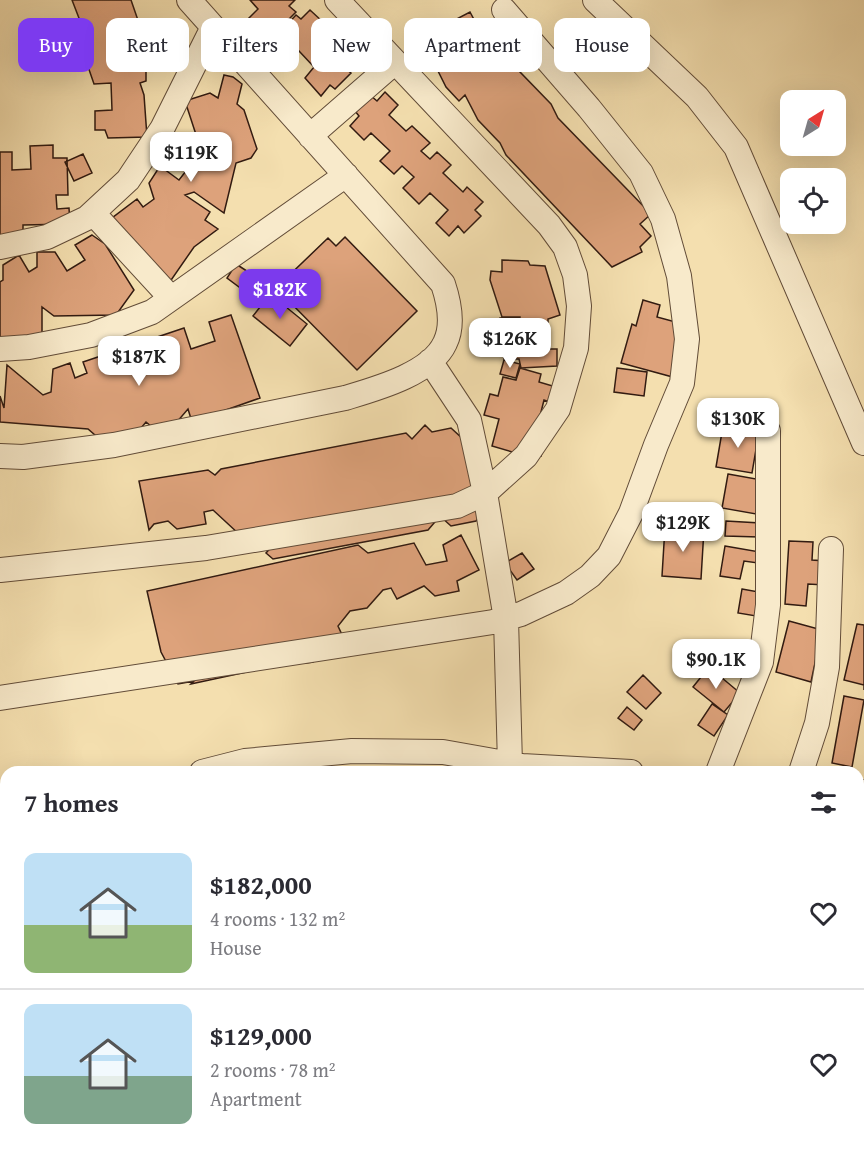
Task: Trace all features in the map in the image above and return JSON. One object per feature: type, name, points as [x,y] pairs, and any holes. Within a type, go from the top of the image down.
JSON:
[{"type":"street","points":[[189,0],[205,18]]},
{"type":"street","points":[[0,570],[217,546],[457,506],[485,493],[526,456],[558,409],[576,348],[579,306],[575,274],[565,247],[549,225],[337,0]]},
{"type":"street","points":[[595,0],[697,98],[736,147],[864,443]]},
{"type":"street","points":[[0,698],[506,619],[566,593],[590,576],[609,556],[631,513],[682,383],[687,339],[679,276],[663,219],[641,173],[589,108],[504,10]]},
{"type":"street","points":[[0,247],[47,237],[87,218],[128,180],[162,129],[201,51]]},
{"type":"street","points":[[310,136],[395,62]]},
{"type":"street","points":[[0,456],[23,457],[114,445],[345,398],[381,388],[430,361],[445,344],[449,326],[449,303],[443,284],[253,72]]},
{"type":"street","points":[[0,349],[29,348],[91,335],[152,312],[346,175]]},
{"type":"street","points":[[93,213],[171,298]]},
{"type":"street","points":[[430,361],[470,420],[485,493],[506,619],[510,764]]},
{"type":"street","points":[[719,766],[760,662],[768,605],[768,431]]},
{"type":"street","points":[[803,766],[817,723],[827,667],[831,549]]},
{"type":"street","points":[[225,766],[245,761],[352,751],[443,752],[510,764],[540,766]]},
{"type":"building","points":[[72,0],[131,0],[137,18],[106,18],[106,72],[146,72],[146,81],[140,83],[144,95],[147,137],[108,138],[105,130],[95,130],[95,111],[112,110],[111,83],[94,84],[90,72],[94,72],[94,18],[79,18]]},
{"type":"building","points":[[250,0],[295,0],[289,6],[296,12],[290,18],[249,18],[258,9]]},
{"type":"building","points":[[310,10],[319,18],[311,18],[311,64],[299,51],[299,18],[293,18],[296,15],[301,19]]},
{"type":"building","points":[[470,12],[473,18],[458,18]]},
{"type":"building","points":[[311,71],[351,73],[335,89],[330,85],[321,96],[305,78]]},
{"type":"building","points":[[438,72],[520,72],[551,104],[558,118],[651,214],[640,224],[651,236],[640,247],[642,252],[612,267],[506,155],[500,143],[478,120],[465,95],[459,101],[446,87]]},
{"type":"building","points":[[224,75],[233,77],[242,84],[237,104],[244,110],[257,149],[251,158],[236,163],[224,213],[194,192],[185,195],[210,212],[205,220],[218,229],[194,247],[167,286],[112,218],[137,199],[143,207],[154,199],[149,183],[160,166],[179,180],[186,171],[169,148],[177,136],[202,153],[185,101],[210,93],[218,98]]},
{"type":"building","points":[[385,92],[398,105],[389,115],[406,131],[412,126],[430,143],[421,151],[430,159],[437,152],[451,165],[443,173],[463,192],[467,187],[483,202],[475,210],[481,216],[464,233],[458,226],[449,236],[436,223],[448,210],[430,193],[419,204],[403,188],[414,177],[402,166],[394,174],[380,161],[390,151],[371,133],[364,140],[350,126],[359,116],[355,111],[370,95],[377,101]]},
{"type":"building","points":[[53,145],[53,158],[67,158],[68,195],[56,195],[57,209],[69,208],[70,224],[23,225],[23,238],[0,239],[0,152],[12,152],[12,170],[31,169],[30,146]]},
{"type":"building","points":[[83,154],[92,173],[74,181],[65,162]]},
{"type":"building","points":[[92,235],[105,244],[134,290],[116,315],[54,316],[42,307],[42,339],[0,345],[0,282],[3,280],[3,265],[19,255],[29,272],[37,267],[37,252],[55,252],[67,271],[85,260],[75,245]]},
{"type":"building","points":[[345,237],[417,311],[357,370],[276,288],[328,238],[336,246]]},
{"type":"building","points":[[502,260],[528,261],[530,265],[545,266],[560,315],[548,319],[548,349],[557,349],[557,366],[521,368],[519,359],[504,359],[504,344],[520,344],[520,317],[502,317],[490,280],[491,271],[502,272]]},
{"type":"building","points":[[236,264],[253,275],[243,290],[227,278]]},
{"type":"building","points":[[270,294],[307,324],[290,346],[253,316]]},
{"type":"building","points":[[643,300],[660,305],[657,317],[694,327],[680,379],[621,363],[632,324],[636,326]]},
{"type":"building","points":[[231,315],[260,398],[192,422],[188,409],[164,437],[146,422],[118,455],[88,429],[0,422],[0,396],[4,408],[7,365],[43,395],[51,392],[53,369],[70,363],[75,378],[87,373],[83,362],[184,328],[191,349],[215,341],[209,322]]},
{"type":"building","points":[[500,318],[519,318],[518,343],[500,342]]},
{"type":"building","points":[[504,360],[520,364],[516,378],[500,374]]},
{"type":"building","points":[[520,368],[541,374],[539,382],[556,387],[552,403],[544,400],[535,436],[546,439],[541,456],[526,452],[526,456],[492,446],[499,419],[484,415],[490,394],[498,396],[503,377],[516,380]]},
{"type":"building","points":[[617,368],[647,372],[644,396],[614,392]]},
{"type":"building","points":[[425,425],[432,432],[451,428],[464,440],[480,516],[476,521],[451,526],[440,516],[428,530],[273,559],[266,553],[275,543],[253,547],[213,510],[204,512],[206,524],[177,529],[168,521],[154,524],[149,530],[139,481],[208,470],[215,475],[221,469],[406,433],[412,439]]},
{"type":"building","points":[[723,426],[759,432],[752,473],[716,467]]},
{"type":"building","points":[[728,474],[762,480],[756,514],[722,508]]},
{"type":"building","points":[[726,521],[760,523],[759,537],[725,536]]},
{"type":"building","points":[[665,527],[704,529],[701,579],[662,576]]},
{"type":"building","points":[[461,535],[479,570],[457,581],[459,591],[435,596],[424,586],[397,599],[391,588],[383,590],[367,608],[350,611],[338,626],[344,639],[313,662],[306,663],[300,650],[274,666],[191,684],[194,681],[178,684],[161,652],[147,591],[358,545],[368,553],[414,543],[426,565],[447,561],[443,545]]},
{"type":"building","points":[[789,541],[813,542],[812,560],[826,561],[825,585],[808,584],[806,606],[785,604]]},
{"type":"building","points":[[725,546],[760,552],[758,563],[744,561],[740,579],[720,576]]},
{"type":"building","points":[[522,553],[534,569],[517,580],[505,563]]},
{"type":"building","points":[[742,589],[759,592],[756,616],[738,613]]},
{"type":"building","points":[[789,621],[822,630],[811,682],[776,672]]},
{"type":"building","points":[[857,624],[864,625],[864,685],[844,680]]},
{"type":"building","points":[[723,640],[734,648],[726,660],[714,652]]},
{"type":"building","points":[[709,667],[740,693],[724,712],[693,687]]},
{"type":"building","points":[[643,675],[661,693],[646,709],[627,692]]},
{"type":"building","points":[[844,696],[864,700],[852,766],[832,763]]},
{"type":"building","points":[[712,704],[728,715],[714,736],[698,725]]},
{"type":"building","points":[[627,707],[642,720],[634,730],[618,718]]}]
